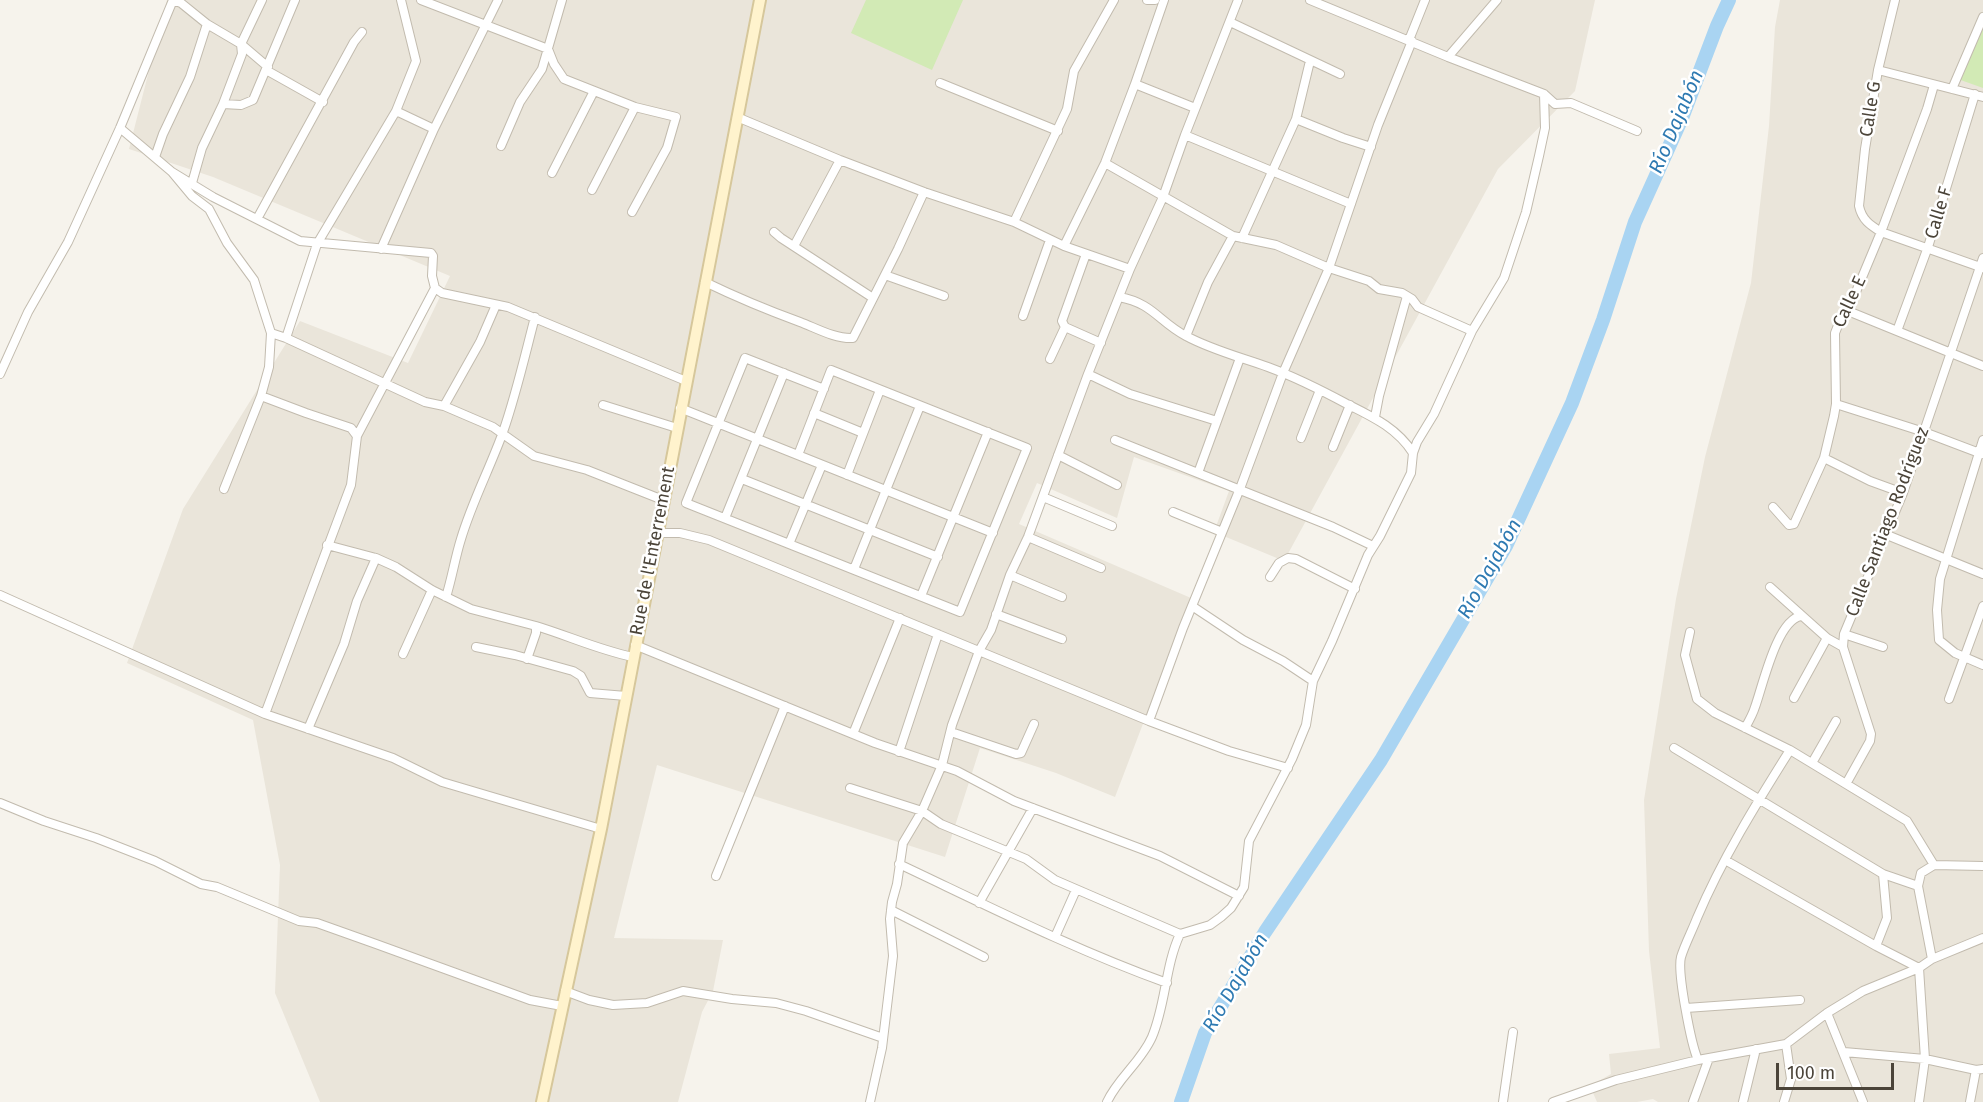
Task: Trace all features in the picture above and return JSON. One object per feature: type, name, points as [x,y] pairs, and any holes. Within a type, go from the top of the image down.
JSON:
[{"type":"street","points":[[0,374],[28,312],[68,242],[120,128],[173,0],[181,3],[207,24],[241,44],[267,69],[323,102]]},
{"type":"street","points":[[192,183],[202,147],[223,104],[242,54],[241,44],[262,0]]},
{"type":"street","points":[[223,104],[242,105],[253,100],[295,0]]},
{"type":"street","points":[[421,0],[548,48],[554,64],[564,79],[635,106],[676,117],[667,148],[632,212]]},
{"type":"street","points":[[381,249],[434,129],[498,0]]},
{"type":"street","points":[[501,146],[520,102],[542,69],[561,0]]},
{"type":"street","name":"Rue de l'Enterrement","points":[[542,1102],[601,829],[760,0]]},
{"type":"street","points":[[1014,222],[1067,109],[1074,71],[1114,0]]},
{"type":"street","points":[[1147,0],[1155,0]]},
{"type":"street","points":[[1064,246],[1105,163],[1164,0]]},
{"type":"street","points":[[870,1102],[882,1048],[893,956],[890,930],[891,910],[903,843],[922,811],[942,765],[979,651],[991,630],[1010,575],[1028,537],[1088,374],[1130,269],[1163,197],[1238,0]]},
{"type":"street","points":[[1310,0],[1544,94],[1555,104],[1571,103],[1637,131]]},
{"type":"street","points":[[1149,721],[1283,373],[1329,268],[1425,0]]},
{"type":"street","points":[[1448,57],[1497,0]]},
{"type":"street","name":"Calle G","points":[[1881,232],[1864,220],[1859,206],[1865,148],[1878,70],[1895,0]]},
{"type":"street","points":[[286,338],[317,244],[396,111],[417,61],[403,2]]},
{"type":"street","points":[[1952,89],[1983,17]]},
{"type":"street","points":[[1230,22],[1340,74]]},
{"type":"street","points":[[155,157],[163,134],[190,77],[207,24]]},
{"type":"street","points":[[257,219],[354,42],[362,32]]},
{"type":"street","points":[[1242,238],[1296,119],[1310,61]]},
{"type":"street","points":[[1878,70],[1979,96]]},
{"type":"street","points":[[940,83],[1058,131]]},
{"type":"street","points":[[1135,84],[1195,108]]},
{"type":"street","name":"Calle E","points":[[1773,507],[1789,525],[1794,524],[1824,458],[1836,404],[1835,333],[1848,311],[1881,232],[1934,85]]},
{"type":"street","points":[[552,173],[594,91]]},
{"type":"street","points":[[849,788],[922,811],[941,824],[1026,860],[1055,880],[1180,934],[1210,925],[1231,908],[1244,886],[1249,841],[1288,768],[1306,725],[1313,681],[1368,555],[1411,473],[1413,453],[1449,383],[1472,331],[1504,278],[1526,212],[1545,128],[1544,94]]},
{"type":"street","name":"Calle F","points":[[1897,331],[1928,248],[1979,96]]},
{"type":"street","points":[[592,190],[635,106]]},
{"type":"street","points":[[396,111],[434,129]]},
{"type":"street","points":[[737,117],[840,160],[924,192],[1014,222],[1064,246],[1130,269]]},
{"type":"street","points":[[1296,119],[1371,147]]},
{"type":"street","points":[[120,128],[172,172],[192,196],[209,210],[227,243],[254,280],[271,333],[269,366],[261,396],[224,489]]},
{"type":"street","points":[[1185,135],[1351,204]]},
{"type":"street","points":[[794,246],[840,160]]},
{"type":"street","points":[[1105,163],[1233,236],[1276,245],[1329,268],[1369,281],[1379,288],[1407,296],[1419,307],[1472,331]]},
{"type":"street","points":[[172,172],[213,197],[300,241],[431,253],[435,288],[442,293],[508,307],[686,381]]},
{"type":"street","points":[[705,282],[737,298],[844,338],[853,338],[924,192]]},
{"type":"street","points":[[774,232],[873,298]]},
{"type":"street","points":[[1881,232],[1982,268]]},
{"type":"street","points":[[1186,336],[1208,282],[1233,236]]},
{"type":"street","points":[[1023,316],[1050,240]]},
{"type":"street","points":[[1086,254],[1062,321],[1065,327],[1101,343]]},
{"type":"street","name":"Calle Santiago Rodríguez","points":[[1846,784],[1870,741],[1871,734],[1843,647],[1844,634],[1903,493],[1982,268],[1983,258]]},
{"type":"street","points":[[885,275],[944,296]]},
{"type":"street","points":[[265,714],[351,485],[357,436],[435,288]]},
{"type":"street","points":[[1375,417],[1407,296]]},
{"type":"street","points":[[1119,297],[1134,300],[1151,308],[1186,336],[1283,373],[1375,417],[1399,435],[1413,453]]},
{"type":"street","points":[[444,406],[480,342],[496,305]]},
{"type":"street","points":[[1848,311],[1983,366]]},
{"type":"street","points":[[446,597],[471,511],[503,434],[535,317]]},
{"type":"street","points":[[1050,359],[1065,327]]},
{"type":"street","points":[[271,333],[425,402],[444,406],[493,427],[534,456],[587,470],[663,500]]},
{"type":"street","points":[[798,455],[824,389],[831,370],[1027,448],[960,612],[686,503],[745,358],[824,389]]},
{"type":"street","points":[[1198,473],[1240,358]]},
{"type":"street","points":[[725,518],[783,373]]},
{"type":"street","points":[[1088,374],[1130,394],[1217,421]]},
{"type":"street","points":[[847,475],[880,390]]},
{"type":"street","points":[[1301,438],[1320,390]]},
{"type":"street","points":[[261,396],[351,428],[357,436]]},
{"type":"street","points":[[1836,404],[1981,453]]},
{"type":"street","points":[[603,405],[677,428]]},
{"type":"street","points":[[1333,447],[1350,405]]},
{"type":"street","points":[[854,569],[920,406]]},
{"type":"street","points":[[680,408],[993,533]]},
{"type":"street","points":[[814,413],[863,433]]},
{"type":"street","points":[[921,596],[988,432]]},
{"type":"street","points":[[1115,440],[1373,546]]},
{"type":"street","points":[[1983,440],[1981,453],[1940,579],[1937,610],[1939,640],[1946,648],[1983,665]]},
{"type":"street","points":[[1058,455],[1117,485]]},
{"type":"street","points":[[1824,458],[1870,481],[1903,493]]},
{"type":"street","points":[[789,544],[822,465]]},
{"type":"street","points":[[742,479],[938,557]]},
{"type":"street","points":[[1042,497],[1112,526]]},
{"type":"street","points":[[1173,512],[1222,532]]},
{"type":"street","points":[[657,533],[680,533],[709,540],[1149,721],[1229,751],[1288,768]]},
{"type":"street","points":[[1887,535],[1983,574]]},
{"type":"street","points":[[1028,537],[1101,568]]},
{"type":"street","points":[[327,545],[376,558],[471,609],[536,626],[607,651],[633,657]]},
{"type":"street","points":[[308,729],[344,644],[357,601],[376,558]]},
{"type":"street","points":[[1269,577],[1279,562],[1288,558],[1296,559],[1355,589]]},
{"type":"street","points":[[1010,575],[1062,597]]},
{"type":"street","points":[[1770,587],[1827,638],[1843,647]]},
{"type":"street","points":[[403,654],[432,590]]},
{"type":"street","points":[[0,595],[265,714],[393,758],[441,782],[601,829]]},
{"type":"street","points":[[1192,606],[1243,640],[1283,661],[1313,681]]},
{"type":"street","points":[[1949,699],[1983,606]]},
{"type":"street","points":[[996,614],[1062,639]]},
{"type":"street","points":[[1745,728],[1784,629],[1795,617],[1801,616]]},
{"type":"street","points":[[854,734],[900,618]]},
{"type":"street","points":[[527,659],[536,633],[536,626]]},
{"type":"street","points":[[1690,632],[1685,655],[1697,699],[1715,713],[1790,750],[1907,821],[1934,865]]},
{"type":"street","points":[[899,752],[938,634]]},
{"type":"street","points":[[1844,634],[1883,647]]},
{"type":"street","points":[[1794,698],[1827,638]]},
{"type":"street","points":[[635,645],[899,752],[942,765],[1033,808],[1160,856],[1239,896]]},
{"type":"street","points":[[476,647],[573,671],[581,676],[590,693],[626,696]]},
{"type":"street","points":[[716,876],[785,706]]},
{"type":"street","points":[[1812,763],[1836,721]]},
{"type":"street","points":[[951,732],[1016,754],[1021,753],[1034,724]]},
{"type":"street","points":[[1674,748],[1883,874],[1918,886]]},
{"type":"street","points":[[1698,1060],[1693,1048],[1680,958],[1725,860],[1790,750]]},
{"type":"street","points":[[0,803],[136,854],[201,884],[217,887],[299,921],[317,923],[367,940],[530,1000],[562,1006]]},
{"type":"street","points":[[979,903],[1033,808]]},
{"type":"street","points":[[1725,860],[1919,968]]},
{"type":"street","points":[[899,864],[1055,937],[1125,968],[1167,983]]},
{"type":"street","points":[[1932,959],[1918,886],[1921,873],[1934,865],[1983,866]]},
{"type":"street","points":[[1876,946],[1887,918],[1883,874]]},
{"type":"street","points":[[1055,937],[1076,890]]},
{"type":"street","points":[[891,910],[984,957]]},
{"type":"street","points":[[1107,1102],[1114,1088],[1153,1036],[1175,945],[1180,934]]},
{"type":"street","points":[[1553,1102],[1616,1080],[1698,1060],[1786,1044],[1863,991],[1983,938]]},
{"type":"street","points":[[1919,968],[1925,1059],[1919,1102]]},
{"type":"street","points":[[565,991],[589,1000],[613,1005],[647,1003],[683,992],[776,1003],[883,1038]]},
{"type":"street","points":[[1686,1008],[1800,1000]]},
{"type":"street","points":[[1827,1014],[1863,1102]]},
{"type":"street","points":[[1503,1102],[1513,1032]]},
{"type":"street","points":[[1784,1102],[1791,1078],[1786,1044]]},
{"type":"street","points":[[1743,1102],[1755,1049]]},
{"type":"street","points":[[1844,1052],[1925,1059],[1980,1069],[1970,1102]]},
{"type":"street","points":[[1693,1102],[1709,1058]]},
{"type":"shaded area","points":[[167,0],[1595,0],[1575,91],[1498,169],[1284,561],[1214,532],[1229,491],[1134,457],[1117,518],[1037,483],[1019,524],[1191,598],[1115,797],[1056,773],[980,748],[945,857],[657,765],[614,938],[723,940],[713,991],[702,1012],[678,1102],[320,1102],[275,993],[280,865],[253,720],[127,663],[183,509],[300,321],[408,363],[450,276],[213,177],[129,149]]},
{"type":"shaded area","points":[[1780,0],[1983,0],[1983,1102],[1658,1102],[1653,1099],[1637,1102],[1597,1102],[1590,1086],[1611,1074],[1609,1054],[1660,1048],[1649,951],[1644,800],[1676,599],[1705,457],[1751,283],[1769,126],[1775,27]]},
{"type":"green space","points":[[866,0],[963,0],[932,70],[851,33]]},
{"type":"green space","points":[[1983,16],[1983,88],[1955,78]]},
{"type":"waterway","name":"Río Dajabón","points":[[1181,1102],[1205,1033],[1265,932],[1381,760],[1506,546],[1572,403],[1603,320],[1635,222],[1682,118],[1729,0]]}]
